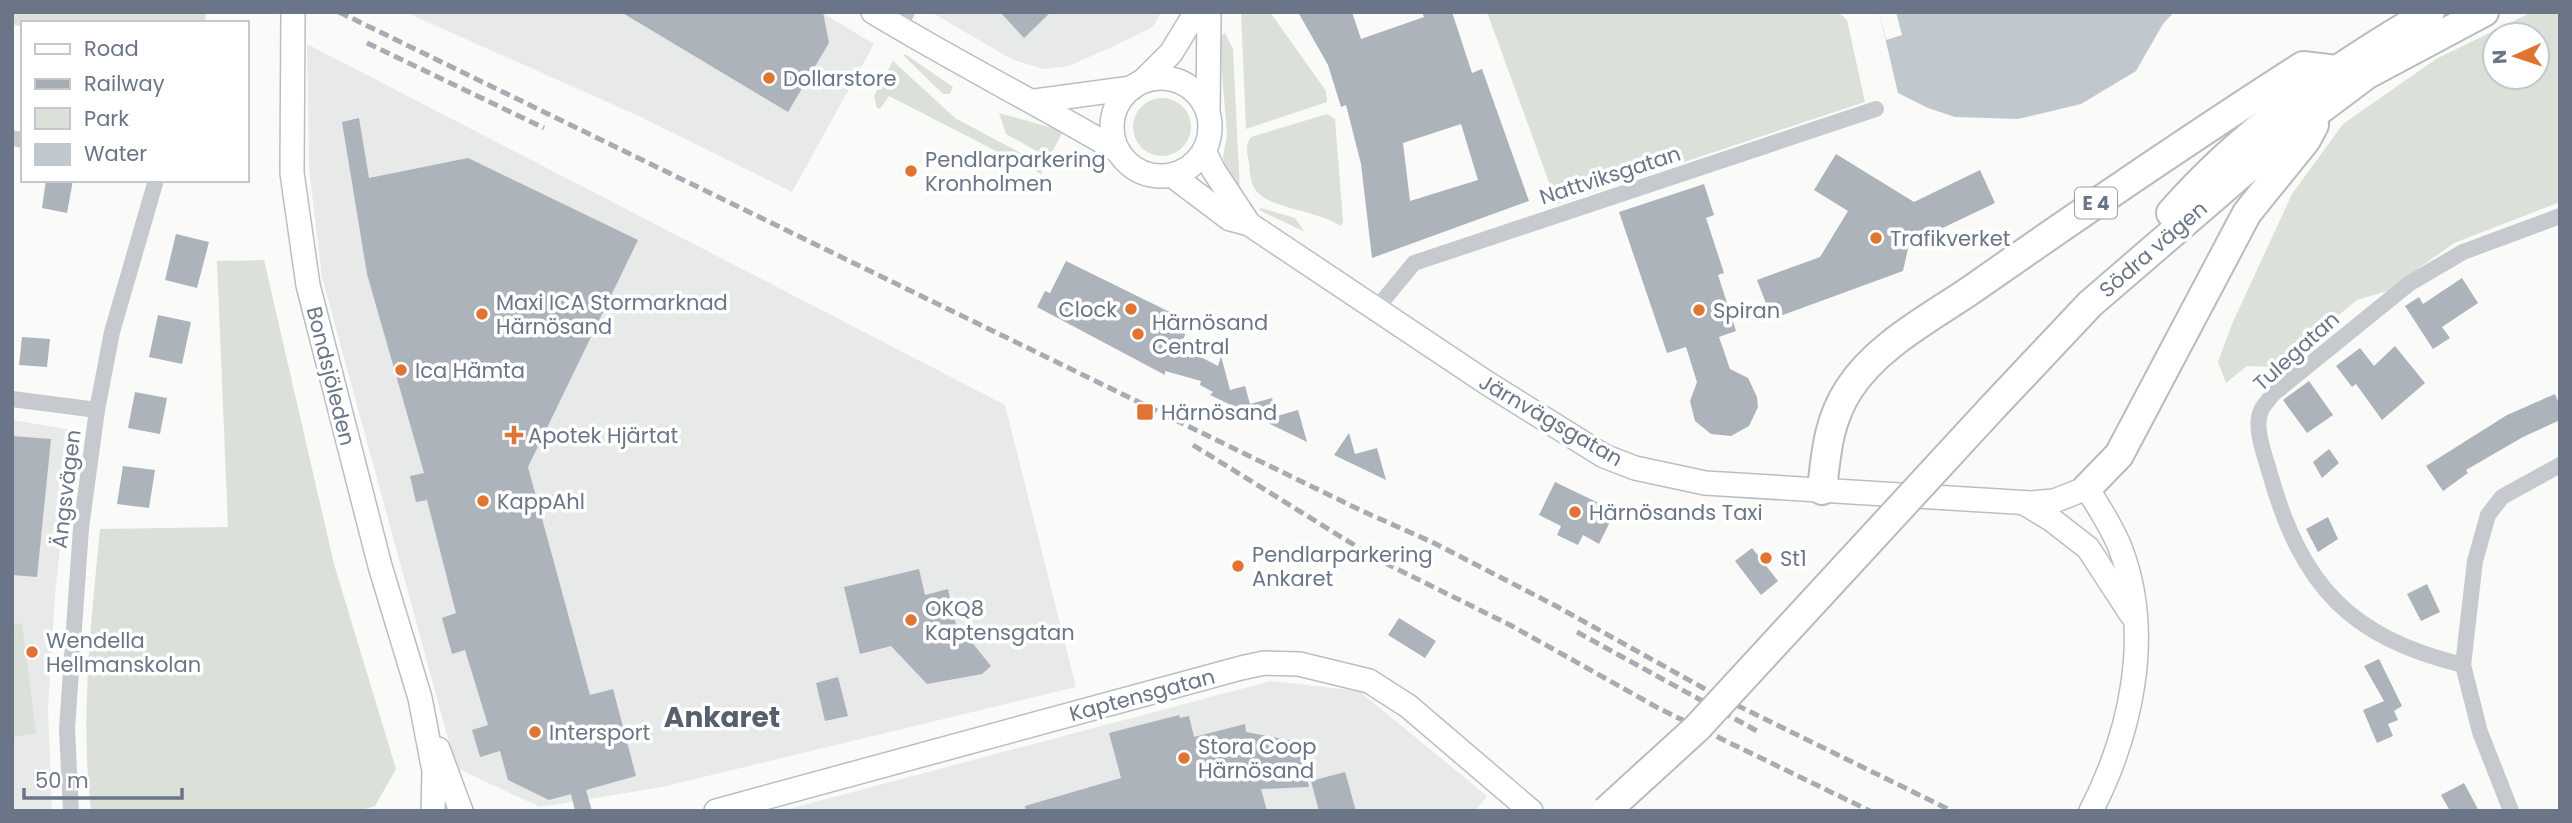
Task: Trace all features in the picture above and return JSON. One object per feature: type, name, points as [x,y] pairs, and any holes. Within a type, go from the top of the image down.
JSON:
[{"type":"highway","name":"Södra vägen","points":[[2090,304],[2211,169],[2292,102],[2336,70],[2430,12]]},
{"type":"highway","name":"Södra vägen","points":[[2090,304],[2136,262],[2326,104],[2409,50],[2484,12]]},
{"type":"highway","name":"E 4","points":[[1822,490],[1832,424],[1850,387],[1868,366],[1899,340],[2098,202],[2303,66],[2336,70]]},
{"type":"highway","points":[[2087,488],[2119,455],[2247,213],[2306,141],[2326,104]]},
{"type":"highway","points":[[1605,811],[1698,729],[2090,304]]},
{"type":"main road","name":"Bondsjöleden","points":[[293,12],[292,173],[308,285],[380,566],[428,731],[435,787],[433,811]]},
{"type":"main road","points":[[873,12],[903,20],[992,82],[1035,101],[1118,150],[1128,163],[1141,172],[1156,177],[1172,176],[1187,169],[1205,152],[1210,138],[1209,12]]},
{"type":"main road","points":[[1118,150],[1112,123],[1122,97],[1171,53],[1196,12]]},
{"type":"main road","points":[[1035,101],[1175,79],[1200,96],[1208,110]]},
{"type":"main road","name":"Järnvägsgatan","points":[[1205,152],[1214,172],[1249,223],[1487,383],[1604,456],[1663,476],[1704,482],[1822,490],[2023,503],[2054,501],[2087,488]]},
{"type":"main road","name":"Järnvägsgatan","points":[[1172,176],[1230,219],[1249,223]]},
{"type":"main road","points":[[2087,488],[2121,550],[2130,584],[2135,660],[2126,720],[2116,755],[2091,811]]},
{"type":"main road","name":"Järnvägsgatan","points":[[2023,503],[2052,520],[2088,548],[2133,617]]},
{"type":"main road","name":"Kaptensgatan","points":[[716,811],[1241,668],[1279,663],[1325,668],[1369,681],[1408,706],[1531,811]]},
{"type":"main road","name":"Bondsjöleden","points":[[428,731],[453,783],[461,811]]},
{"type":"street","name":"Nattviksgatan","points":[[1376,309],[1414,263],[1876,108]]},
{"type":"street","name":"Ängsvägen","points":[[71,811],[67,729],[71,634],[81,528],[97,410],[115,321],[155,182]]},
{"type":"street","name":"Tulegatan","points":[[2463,665],[2407,650],[2383,638],[2339,604],[2317,580],[2299,553],[2282,516],[2260,430],[2261,411],[2273,394],[2410,283],[2463,252],[2560,216]]},
{"type":"street","points":[[12,399],[97,410]]},
{"type":"street","points":[[2511,811],[2480,732],[2463,665],[2475,561],[2488,515],[2502,497],[2560,465]]},
{"type":"shaded area","points":[[405,12],[821,12],[874,44],[792,192],[641,117]]},
{"type":"shaded area","points":[[931,12],[1161,12],[1153,27],[1114,46],[1069,66],[1044,69],[1013,60]]},
{"type":"shaded area","points":[[307,44],[1005,405],[1076,687],[662,787],[540,807],[456,768],[322,277],[309,169]]},
{"type":"shaded area","points":[[12,420],[73,430],[55,594],[48,710],[52,811],[12,811]]},
{"type":"shaded area","points":[[1271,681],[1359,691],[1487,796],[1475,811],[781,811]]},
{"type":"green space","points":[[12,12],[206,12],[205,21],[21,21],[21,26],[12,24]]},
{"type":"green space","points":[[1241,12],[1270,12],[1326,91],[1327,102],[1246,129]]},
{"type":"green space","points":[[1487,12],[1838,12],[1847,20],[1865,102],[1557,204]]},
{"type":"green space","points":[[2532,12],[2560,12],[2560,202],[2454,243],[2387,291],[2357,300],[2276,367],[2247,366],[2226,383],[2218,362],[2232,324],[2292,194],[2343,124],[2436,59],[2481,37],[2481,91],[2551,91],[2551,21],[2514,21]]},
{"type":"green space","points":[[1225,33],[1233,49],[1240,191],[1226,170],[1223,157],[1227,135],[1219,36]]},
{"type":"green space","points":[[903,55],[953,87],[950,94],[943,94]]},
{"type":"green space","points":[[893,61],[955,118],[1045,166],[1041,174],[889,96],[880,109],[877,108],[874,96]]},
{"type":"green space","points":[[1162,98],[1183,106],[1191,127],[1183,148],[1162,156],[1141,148],[1133,127],[1141,106]]},
{"type":"green space","points":[[999,113],[1063,131],[1049,158],[1006,134]]},
{"type":"green space","points":[[1327,114],[1335,119],[1343,222],[1340,226],[1261,196],[1252,183],[1247,152],[1251,137]]},
{"type":"green space","points":[[1261,208],[1295,218],[1305,232],[1259,210]]},
{"type":"green space","points":[[264,260],[334,564],[396,769],[375,806],[359,811],[91,811],[86,740],[87,705],[90,635],[100,529],[228,527],[217,261]]},
{"type":"green space","points":[[22,623],[36,733],[12,737],[12,625]]},
{"type":"water","points":[[1879,12],[2174,12],[2163,24],[2136,71],[2081,104],[2018,119],[1955,117],[1928,108],[1898,93]]},
{"type":"pier","points":[[1879,12],[1896,12],[1902,35],[1886,40]]},
{"type":"building","name":"Dollarstore","points":[[621,12],[823,12],[829,43],[788,112]]},
{"type":"building","points":[[1000,12],[1051,12],[1024,38]]},
{"type":"building","points":[[1298,12],[1352,12],[1361,39],[1424,17],[1422,12],[1452,12],[1472,73],[1482,69],[1529,201],[1372,258],[1361,164],[1346,105],[1341,107],[1328,65]],"holes":[[[1461,124],[1478,180],[1410,201],[1403,143]]]},
{"type":"building","points":[[359,118],[369,178],[468,158],[638,240],[528,467],[590,695],[613,689],[636,776],[586,790],[592,811],[575,811],[571,794],[549,800],[508,780],[500,751],[480,757],[472,730],[488,725],[465,650],[452,654],[442,618],[456,613],[427,500],[416,502],[410,476],[424,473],[367,274],[342,122]]},
{"type":"building","name":"Trafikverket","points":[[1836,154],[1914,202],[1980,170],[1995,203],[1909,244],[1903,271],[1772,319],[1757,280],[1820,257],[1848,211],[1814,190]]},
{"type":"building","points":[[46,182],[73,182],[67,213],[42,208]]},
{"type":"building","name":"Spiran","points":[[1704,184],[1714,215],[1706,218],[1724,273],[1718,275],[1736,331],[1719,337],[1730,369],[1748,378],[1757,397],[1758,407],[1749,426],[1731,436],[1711,434],[1695,421],[1690,401],[1697,382],[1686,347],[1667,353],[1619,212]]},
{"type":"building","points":[[176,234],[209,242],[197,288],[165,280]]},
{"type":"building","name":"Härnösand Central","points":[[1066,261],[1188,321],[1182,347],[1218,366],[1221,356],[1230,390],[1245,386],[1250,404],[1272,398],[1277,416],[1298,410],[1307,442],[1210,395],[1213,392],[1200,385],[1201,381],[1165,371],[1165,375],[1037,307],[1045,291],[1050,293]]},
{"type":"building","points":[[2462,278],[2478,303],[2442,327],[2450,338],[2433,349],[2405,306],[2419,297],[2423,304]]},
{"type":"building","points":[[158,315],[191,322],[182,364],[149,357]]},
{"type":"building","points":[[22,337],[50,339],[47,367],[19,365]]},
{"type":"building","points":[[2395,346],[2425,383],[2382,420],[2356,384],[2352,387],[2336,366],[2360,348],[2374,366]]},
{"type":"building","points":[[2309,381],[2333,415],[2307,433],[2283,400]]},
{"type":"building","points":[[135,392],[167,398],[160,434],[128,428]]},
{"type":"building","points":[[2555,394],[2560,406],[2560,420],[2523,437],[2466,470],[2468,473],[2443,491],[2426,466],[2507,415]]},
{"type":"building","points":[[1349,433],[1355,454],[1377,448],[1386,480],[1334,455]]},
{"type":"building","points":[[12,436],[51,439],[37,577],[12,575]]},
{"type":"building","points":[[2329,449],[2339,463],[2322,478],[2313,462]]},
{"type":"building","points":[[123,466],[155,470],[149,508],[117,504]]},
{"type":"building","name":"Härnösands Taxi","points":[[1555,482],[1611,509],[1608,516],[1612,518],[1599,544],[1583,535],[1578,545],[1557,535],[1561,526],[1539,515]]},
{"type":"building","points":[[2328,517],[2338,539],[2318,552],[2306,529]]},
{"type":"building","points":[[1752,548],[1778,581],[1761,595],[1735,561]]},
{"type":"building","points":[[919,569],[925,595],[948,589],[960,643],[970,640],[991,666],[982,674],[927,684],[891,646],[860,654],[844,587]]},
{"type":"building","points":[[2427,584],[2440,612],[2421,621],[2407,594]]},
{"type":"building","points":[[1399,618],[1436,641],[1425,658],[1388,635]]},
{"type":"building","points":[[2379,659],[2402,706],[2394,711],[2398,720],[2388,724],[2393,736],[2377,743],[2363,710],[2384,701],[2364,666]]},
{"type":"building","points":[[838,677],[848,716],[825,721],[816,683]]},
{"type":"building","name":"Stora Coop Härnösand","points":[[1179,715],[1180,718],[1189,716],[1194,737],[1245,724],[1246,732],[1298,742],[1309,787],[1261,789],[1267,811],[1026,811],[1025,806],[1121,778],[1109,733]]},
{"type":"building","points":[[1345,772],[1356,811],[1319,811],[1311,781]]},
{"type":"building","points":[[2464,783],[2479,811],[2450,811],[2441,795]]},
{"type":"railway","points":[[339,12],[1360,510],[1434,543],[1556,606],[1714,694],[1952,811]]},
{"type":"railway","points":[[367,43],[544,128]]},
{"type":"railway","points":[[1193,445],[1375,558],[1512,626],[1660,709],[1870,811]]},
{"type":"railway","points":[[1577,632],[1757,731]]},
{"type":"place","name":"Dollarstore","points":[[769,78]]},
{"type":"place","name":"Pendlarparkering Kronholmen","points":[[911,171]]},
{"type":"place","name":"Trafikverket","points":[[1876,238]]},
{"type":"place","name":"Clock","points":[[1131,309]]},
{"type":"place","name":"Spiran","points":[[1699,310]]},
{"type":"place","name":"Maxi ICA Stormarknad Härnösand","points":[[482,314]]},
{"type":"place","name":"Härnösand Central","points":[[1138,334]]},
{"type":"place","name":"Ica Hämta","points":[[401,370]]},
{"type":"place","name":"Härnösand","points":[[1145,412]]},
{"type":"place","name":"Apotek Hjärtat","points":[[514,435]]},
{"type":"place","name":"KappAhl","points":[[483,501]]},
{"type":"place","name":"Härnösands Taxi","points":[[1575,512]]},
{"type":"place","name":"St1","points":[[1766,558]]},
{"type":"place","name":"Pendlarparkering Ankaret","points":[[1238,566]]},
{"type":"place","name":"OKQ8 Kaptensgatan","points":[[911,620]]},
{"type":"place","name":"Wendella Hellmanskolan","points":[[32,652]]},
{"type":"place","name":"Intersport","points":[[535,732]]},
{"type":"place","name":"Stora Coop Härnösand","points":[[1184,758]]},
{"type":"district","name":"Ankaret","points":[[722,717]]}]
